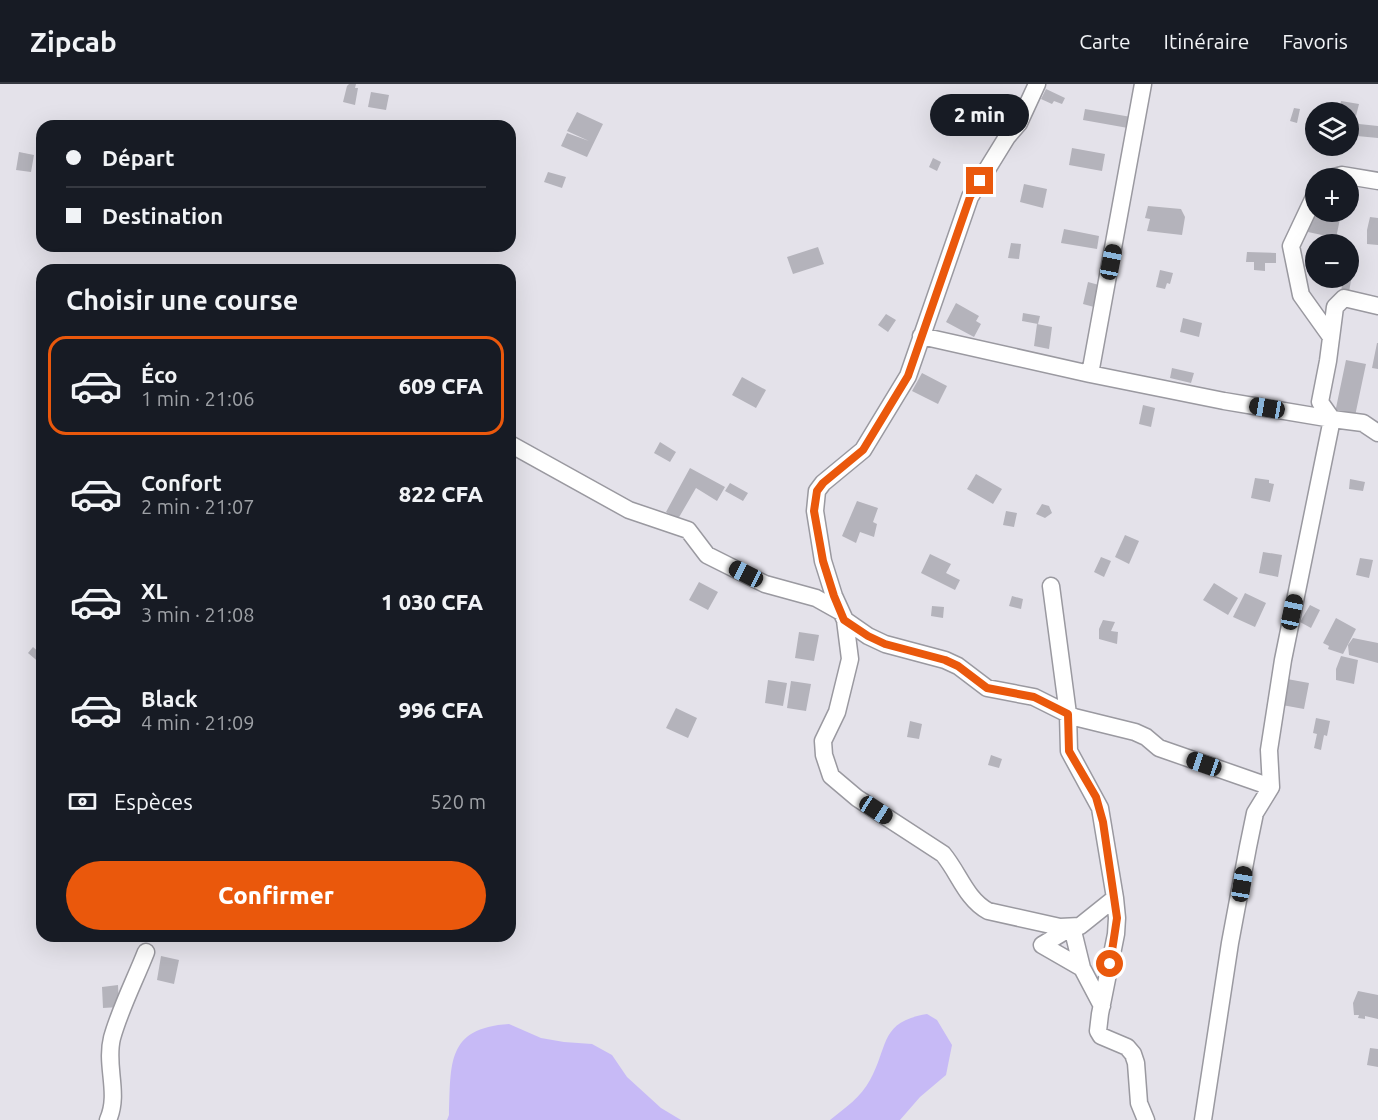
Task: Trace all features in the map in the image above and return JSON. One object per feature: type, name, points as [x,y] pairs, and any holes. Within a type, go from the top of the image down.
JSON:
[{"type":"street","points":[[1037,84],[1019,123],[1007,137],[970,197],[908,376],[863,450],[823,483],[817,491],[814,511],[823,561],[843,616],[850,659],[837,712],[823,741],[824,755],[831,776],[857,798],[943,854],[967,892],[979,906],[997,914],[1060,927],[1072,927],[1080,926],[1115,898]]},
{"type":"street","points":[[1090,374],[1143,84]]},
{"type":"street","points":[[1359,178],[1378,181]]},
{"type":"street","points":[[1305,213],[1291,246],[1301,295],[1331,337]]},
{"type":"street","points":[[1203,1120],[1230,943],[1248,847],[1255,813],[1271,787],[1269,750],[1282,660],[1332,419],[1320,402],[1335,307],[1344,298],[1378,306]]},
{"type":"street","points":[[921,336],[1224,401],[1363,423],[1378,434]]},
{"type":"street","points":[[516,447],[628,510],[688,530],[707,555],[765,584],[816,598],[868,636],[885,644],[929,654],[958,666],[987,688],[1034,697],[1068,714],[1136,732],[1159,748],[1271,787]]},
{"type":"street","points":[[1051,586],[1068,714],[1069,751],[1100,808],[1115,898],[1116,934],[1098,1026],[1099,1034],[1127,1047],[1133,1054],[1136,1063],[1139,1103],[1146,1120]]},
{"type":"street","points":[[1072,927],[1082,968],[1102,1005]]},
{"type":"street","points":[[1072,927],[1042,945],[1082,968]]},
{"type":"street","points":[[108,1120],[114,1098],[112,1038],[146,952]]},
{"type":"shaded area","points":[[927,1014],[937,1020],[952,1045],[946,1075],[920,1097],[900,1120],[830,1120],[862,1092],[876,1068],[893,1029],[912,1018]]},
{"type":"shaded area","points":[[509,1024],[541,1038],[592,1044],[612,1055],[627,1077],[661,1108],[681,1120],[447,1120],[452,1065],[463,1041],[473,1033],[488,1027]]},
{"type":"building","points":[[349,84],[356,84],[355,88],[358,88],[355,105],[343,102]]},
{"type":"building","points":[[1046,89],[1065,98],[1062,104],[1054,101],[1052,104],[1041,99]]},
{"type":"building","points":[[371,92],[389,95],[386,110],[368,107]]},
{"type":"building","points":[[1294,108],[1300,109],[1297,123],[1290,121]]},
{"type":"building","points":[[1085,109],[1131,117],[1128,128],[1083,120]]},
{"type":"building","points":[[577,112],[603,124],[587,157],[561,146],[567,133],[589,141],[567,131]]},
{"type":"building","points":[[1359,124],[1378,126],[1378,138],[1359,136]]},
{"type":"building","points":[[1072,148],[1105,154],[1102,171],[1069,165]]},
{"type":"building","points":[[19,152],[34,155],[31,172],[16,170]]},
{"type":"building","points":[[933,158],[941,162],[937,171],[929,167]]},
{"type":"building","points":[[548,172],[566,177],[562,188],[544,182]]},
{"type":"building","points":[[1024,184],[1047,189],[1043,208],[1020,202]]},
{"type":"building","points":[[1148,206],[1181,209],[1185,217],[1182,235],[1147,231],[1150,219],[1145,218]]},
{"type":"building","points":[[1370,217],[1378,218],[1378,245],[1367,244]]},
{"type":"building","points":[[1310,222],[1339,222],[1337,234],[1308,232]]},
{"type":"building","points":[[1064,229],[1099,236],[1097,249],[1061,243]]},
{"type":"building","points":[[1011,243],[1021,244],[1019,259],[1008,258]]},
{"type":"building","points":[[818,247],[824,264],[793,274],[787,257]]},
{"type":"building","points":[[1247,252],[1276,253],[1276,263],[1265,263],[1265,271],[1254,270],[1254,262],[1246,262]]},
{"type":"building","points":[[1160,270],[1173,273],[1170,284],[1167,283],[1165,289],[1156,287]]},
{"type":"building","points":[[1088,282],[1099,285],[1094,307],[1083,304]]},
{"type":"building","points":[[1342,288],[1350,288],[1349,292],[1341,290]]},
{"type":"building","points":[[956,303],[979,316],[976,321],[981,324],[974,337],[946,322]]},
{"type":"building","points":[[1023,313],[1040,316],[1038,324],[1022,321]]},
{"type":"building","points":[[886,314],[896,320],[888,332],[878,325]]},
{"type":"building","points":[[1183,318],[1202,323],[1199,337],[1180,332]]},
{"type":"building","points":[[1037,324],[1052,327],[1049,349],[1034,346]]},
{"type":"building","points":[[1378,343],[1378,369],[1372,368]]},
{"type":"building","points":[[1346,360],[1366,364],[1355,416],[1330,413],[1331,407],[1336,408]]},
{"type":"building","points":[[1172,368],[1194,373],[1191,383],[1170,378]]},
{"type":"building","points":[[922,373],[947,386],[938,404],[912,391]]},
{"type":"building","points":[[742,377],[766,390],[756,408],[732,395]]},
{"type":"building","points":[[1143,405],[1155,408],[1151,427],[1139,424]]},
{"type":"building","points":[[660,442],[676,452],[670,462],[654,453]]},
{"type":"building","points":[[690,468],[725,487],[717,501],[696,488],[678,519],[666,512]]},
{"type":"building","points":[[976,474],[1002,489],[993,504],[967,489]]},
{"type":"building","points":[[1255,478],[1269,480],[1269,483],[1274,484],[1270,502],[1251,498]]},
{"type":"building","points":[[1350,479],[1365,482],[1363,491],[1349,489]]},
{"type":"building","points":[[730,483],[748,493],[743,501],[725,491]]},
{"type":"building","points":[[857,501],[878,508],[873,522],[877,524],[874,537],[860,532],[856,543],[842,536]]},
{"type":"building","points":[[1042,504],[1049,506],[1052,513],[1045,518],[1036,514]]},
{"type":"building","points":[[1006,511],[1017,513],[1014,527],[1003,525]]},
{"type":"building","points":[[1125,535],[1139,541],[1129,564],[1115,557]]},
{"type":"building","points":[[1263,552],[1282,555],[1278,577],[1259,573]]},
{"type":"building","points":[[930,554],[951,564],[946,573],[960,580],[955,590],[921,573]]},
{"type":"building","points":[[1101,557],[1111,561],[1104,577],[1094,572]]},
{"type":"building","points":[[1360,558],[1373,560],[1369,578],[1356,575]]},
{"type":"building","points":[[699,582],[718,592],[708,610],[689,600]]},
{"type":"building","points":[[1214,583],[1238,598],[1228,615],[1203,600]]},
{"type":"building","points":[[1245,593],[1266,603],[1255,627],[1233,617]]},
{"type":"building","points":[[1012,596],[1023,599],[1021,609],[1009,606]]},
{"type":"building","points":[[1310,605],[1320,610],[1311,628],[1300,622]]},
{"type":"building","points":[[932,606],[944,607],[943,618],[931,616]]},
{"type":"building","points":[[1336,618],[1356,629],[1343,654],[1328,649],[1329,646],[1323,643]]},
{"type":"building","points":[[1103,620],[1115,622],[1111,631],[1118,632],[1117,644],[1099,639],[1099,629]]},
{"type":"building","points":[[799,632],[819,635],[814,661],[795,658]]},
{"type":"building","points":[[1353,638],[1378,643],[1378,663],[1349,655],[1348,645]]},
{"type":"building","points":[[33,647],[36,650],[36,660],[28,653]]},
{"type":"building","points":[[1341,656],[1358,660],[1354,684],[1336,680],[1336,669]]},
{"type":"building","points":[[1287,679],[1309,683],[1304,709],[1282,705]]},
{"type":"building","points":[[768,680],[787,683],[783,706],[765,703]]},
{"type":"building","points":[[791,681],[811,684],[806,711],[787,708]]},
{"type":"building","points":[[676,708],[697,718],[688,738],[666,728]]},
{"type":"building","points":[[1316,718],[1330,721],[1321,750],[1314,748],[1317,734],[1313,733]]},
{"type":"building","points":[[910,721],[922,724],[919,739],[907,737]]},
{"type":"building","points":[[991,755],[1002,759],[999,768],[988,765]]},
{"type":"building","points":[[161,956],[179,960],[174,984],[157,980]]},
{"type":"building","points":[[118,985],[119,1007],[103,1008],[102,987]]},
{"type":"building","points":[[1358,991],[1378,995],[1378,1019],[1365,1016],[1365,1019],[1358,1018],[1359,1015],[1354,1015],[1353,1003]]},
{"type":"building","points":[[1370,1048],[1378,1049],[1378,1067],[1367,1065]]},
{"type":"route","points":[[980,181],[970,197],[908,376],[863,450],[823,483],[817,491],[814,511],[823,561],[844,620],[885,644],[929,654],[958,666],[987,688],[1041,699],[1068,714],[1069,751],[1096,797],[1103,822],[1117,918],[1110,964]]}]
